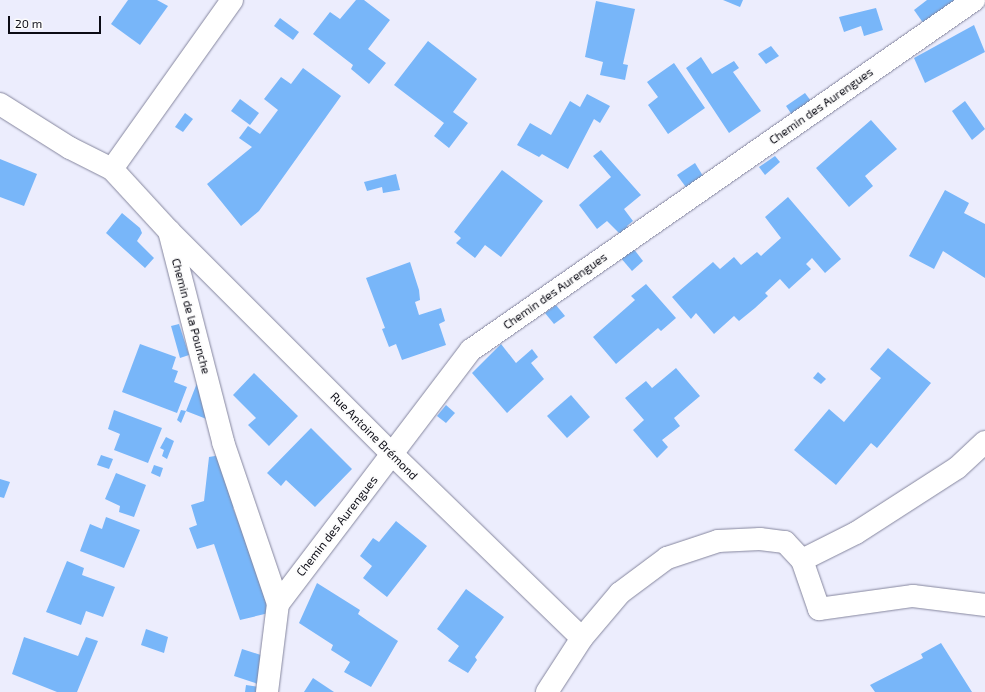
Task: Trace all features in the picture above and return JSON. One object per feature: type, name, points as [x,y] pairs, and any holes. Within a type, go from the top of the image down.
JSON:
[{"type":"street","points":[[112,169],[232,0]]},
{"type":"street","name":"Chemin des Aurengues","points":[[278,604],[393,455],[471,350],[974,0]]},
{"type":"street","name":"Chemin de la Pounche","points":[[0,104],[70,148],[112,169],[169,231],[223,442],[278,604]]},
{"type":"street","name":"Rue Antoine Brémond","points":[[169,231],[393,455],[582,638]]},
{"type":"street","points":[[802,560],[856,533],[958,468],[985,442]]},
{"type":"street","points":[[546,692],[582,638],[620,593],[667,558],[718,540],[760,539],[785,542],[802,560],[819,608],[913,596],[985,605]]},
{"type":"street","points":[[267,692],[278,604]]},
{"type":"building","points":[[128,0],[157,0],[168,6],[140,45],[111,24]]},
{"type":"building","points":[[356,0],[364,0],[390,20],[368,49],[386,63],[369,84],[351,69],[353,65],[313,34],[330,12],[340,19]]},
{"type":"building","points":[[723,0],[743,0],[740,7]]},
{"type":"building","points":[[927,0],[966,0],[926,27],[914,10]]},
{"type":"building","points":[[596,1],[635,9],[623,64],[628,65],[625,80],[600,75],[603,62],[585,57]]},
{"type":"building","points":[[876,8],[883,30],[864,36],[861,26],[844,32],[839,17]]},
{"type":"building","points":[[280,18],[299,32],[293,40],[274,26]]},
{"type":"building","points":[[974,25],[985,52],[925,83],[914,58]]},
{"type":"building","points":[[428,41],[477,79],[453,112],[468,123],[449,148],[434,136],[444,123],[394,85]]},
{"type":"building","points":[[771,46],[779,56],[766,64],[758,54]]},
{"type":"building","points":[[701,57],[712,74],[734,61],[739,68],[733,72],[761,111],[729,133],[686,68]]},
{"type":"building","points":[[674,63],[705,108],[668,134],[648,105],[658,97],[647,82]]},
{"type":"building","points":[[303,68],[341,96],[259,211],[241,226],[207,184],[252,147],[239,138],[248,126],[260,134],[278,110],[264,99],[281,77],[291,84]]},
{"type":"building","points":[[805,93],[814,105],[794,118],[786,106]]},
{"type":"building","points":[[587,94],[610,106],[600,123],[594,119],[568,169],[542,154],[539,157],[517,145],[530,123],[551,135],[570,101],[580,107]]},
{"type":"building","points":[[240,99],[259,113],[250,125],[231,111]]},
{"type":"building","points":[[965,101],[985,129],[972,140],[952,111]]},
{"type":"building","points":[[185,113],[193,119],[183,132],[175,127]]},
{"type":"building","points":[[871,120],[897,149],[865,176],[873,186],[849,207],[816,168]]},
{"type":"building","points":[[601,150],[641,195],[624,209],[633,221],[627,226],[630,232],[623,237],[607,221],[597,229],[579,205],[611,177],[593,156]]},
{"type":"building","points":[[775,156],[780,162],[765,175],[759,167]]},
{"type":"building","points":[[0,159],[37,174],[24,206],[0,197]]},
{"type":"building","points":[[695,163],[703,176],[688,190],[677,175]]},
{"type":"building","points":[[502,170],[543,201],[501,257],[485,245],[475,258],[456,243],[461,238],[454,232]]},
{"type":"building","points":[[396,174],[400,190],[383,193],[382,187],[367,191],[364,182]]},
{"type":"building","points":[[945,190],[969,203],[964,213],[985,224],[985,278],[943,251],[934,269],[909,256]]},
{"type":"building","points":[[788,197],[841,259],[825,273],[812,258],[806,264],[811,269],[789,289],[780,279],[765,293],[768,296],[755,308],[739,321],[734,316],[714,334],[696,313],[691,319],[672,297],[713,262],[720,269],[734,257],[741,265],[757,252],[761,256],[781,238],[765,217]]},
{"type":"building","points":[[122,213],[140,228],[142,233],[137,241],[154,258],[145,268],[106,233]]},
{"type":"building","points":[[633,248],[643,261],[632,271],[620,257]]},
{"type":"building","points":[[410,262],[419,290],[420,300],[415,302],[419,315],[441,308],[445,321],[439,324],[446,345],[402,360],[396,344],[389,347],[382,329],[385,328],[366,278]]},
{"type":"building","points":[[646,284],[676,318],[661,331],[658,328],[616,364],[593,337],[635,300],[631,296]]},
{"type":"building","points":[[556,305],[565,316],[554,324],[545,313]]},
{"type":"building","points":[[179,324],[189,355],[180,358],[171,326]]},
{"type":"building","points":[[140,344],[176,357],[172,369],[178,371],[174,382],[187,387],[177,413],[122,392]]},
{"type":"building","points":[[501,344],[516,363],[532,349],[538,357],[531,363],[544,379],[507,413],[472,373]]},
{"type":"building","points":[[888,348],[931,383],[877,448],[871,443],[836,485],[794,450],[829,409],[844,422],[881,378],[870,369]]},
{"type":"building","points":[[676,368],[700,396],[674,418],[680,426],[662,440],[668,447],[657,458],[633,430],[644,420],[625,398],[646,381],[652,388]]},
{"type":"building","points":[[818,372],[826,379],[821,384],[813,378]]},
{"type":"building","points":[[254,373],[298,416],[269,446],[248,425],[256,418],[233,395]]},
{"type":"building","points":[[197,383],[209,420],[186,411]]},
{"type":"building","points":[[571,395],[590,417],[567,438],[547,416]]},
{"type":"building","points":[[446,405],[455,413],[446,423],[437,416]]},
{"type":"building","points":[[114,410],[162,428],[148,463],[114,450],[120,434],[108,429]]},
{"type":"building","points":[[181,410],[186,411],[181,423],[177,420]]},
{"type":"building","points":[[311,428],[352,469],[315,507],[286,480],[281,486],[267,473]]},
{"type":"building","points":[[166,437],[174,441],[167,459],[162,456],[164,450],[160,448]]},
{"type":"building","points":[[101,455],[113,459],[109,469],[97,465]]},
{"type":"building","points":[[221,455],[237,507],[233,508],[239,523],[242,522],[269,613],[240,620],[214,544],[197,549],[189,528],[197,525],[191,505],[204,501],[209,457]]},
{"type":"building","points":[[154,465],[163,468],[160,477],[151,473]]},
{"type":"building","points":[[116,473],[146,485],[134,517],[119,512],[120,506],[105,499]]},
{"type":"building","points":[[0,479],[10,482],[4,498],[0,497]]},
{"type":"building","points":[[106,517],[140,530],[124,568],[80,551],[90,524],[102,529]]},
{"type":"building","points":[[396,521],[427,546],[387,597],[363,578],[372,566],[360,556],[373,538],[379,542]]},
{"type":"building","points":[[67,561],[84,568],[82,575],[115,587],[103,617],[86,611],[81,625],[46,612]]},
{"type":"building","points":[[317,583],[360,610],[358,614],[398,641],[371,687],[344,672],[350,662],[331,650],[333,645],[299,623]]},
{"type":"building","points":[[466,589],[504,617],[475,657],[477,660],[468,673],[448,661],[459,646],[437,629]]},
{"type":"building","points":[[146,629],[168,637],[164,653],[141,645]]},
{"type":"building","points":[[24,637],[78,656],[86,637],[98,641],[77,692],[57,692],[12,674]]},
{"type":"building","points":[[941,643],[972,692],[875,692],[870,685],[923,658],[921,654]]},
{"type":"building","points":[[242,649],[267,657],[261,685],[234,676]]},
{"type":"building","points":[[313,678],[334,692],[304,692]]},
{"type":"building","points":[[246,685],[260,687],[260,692],[245,692]]}]
